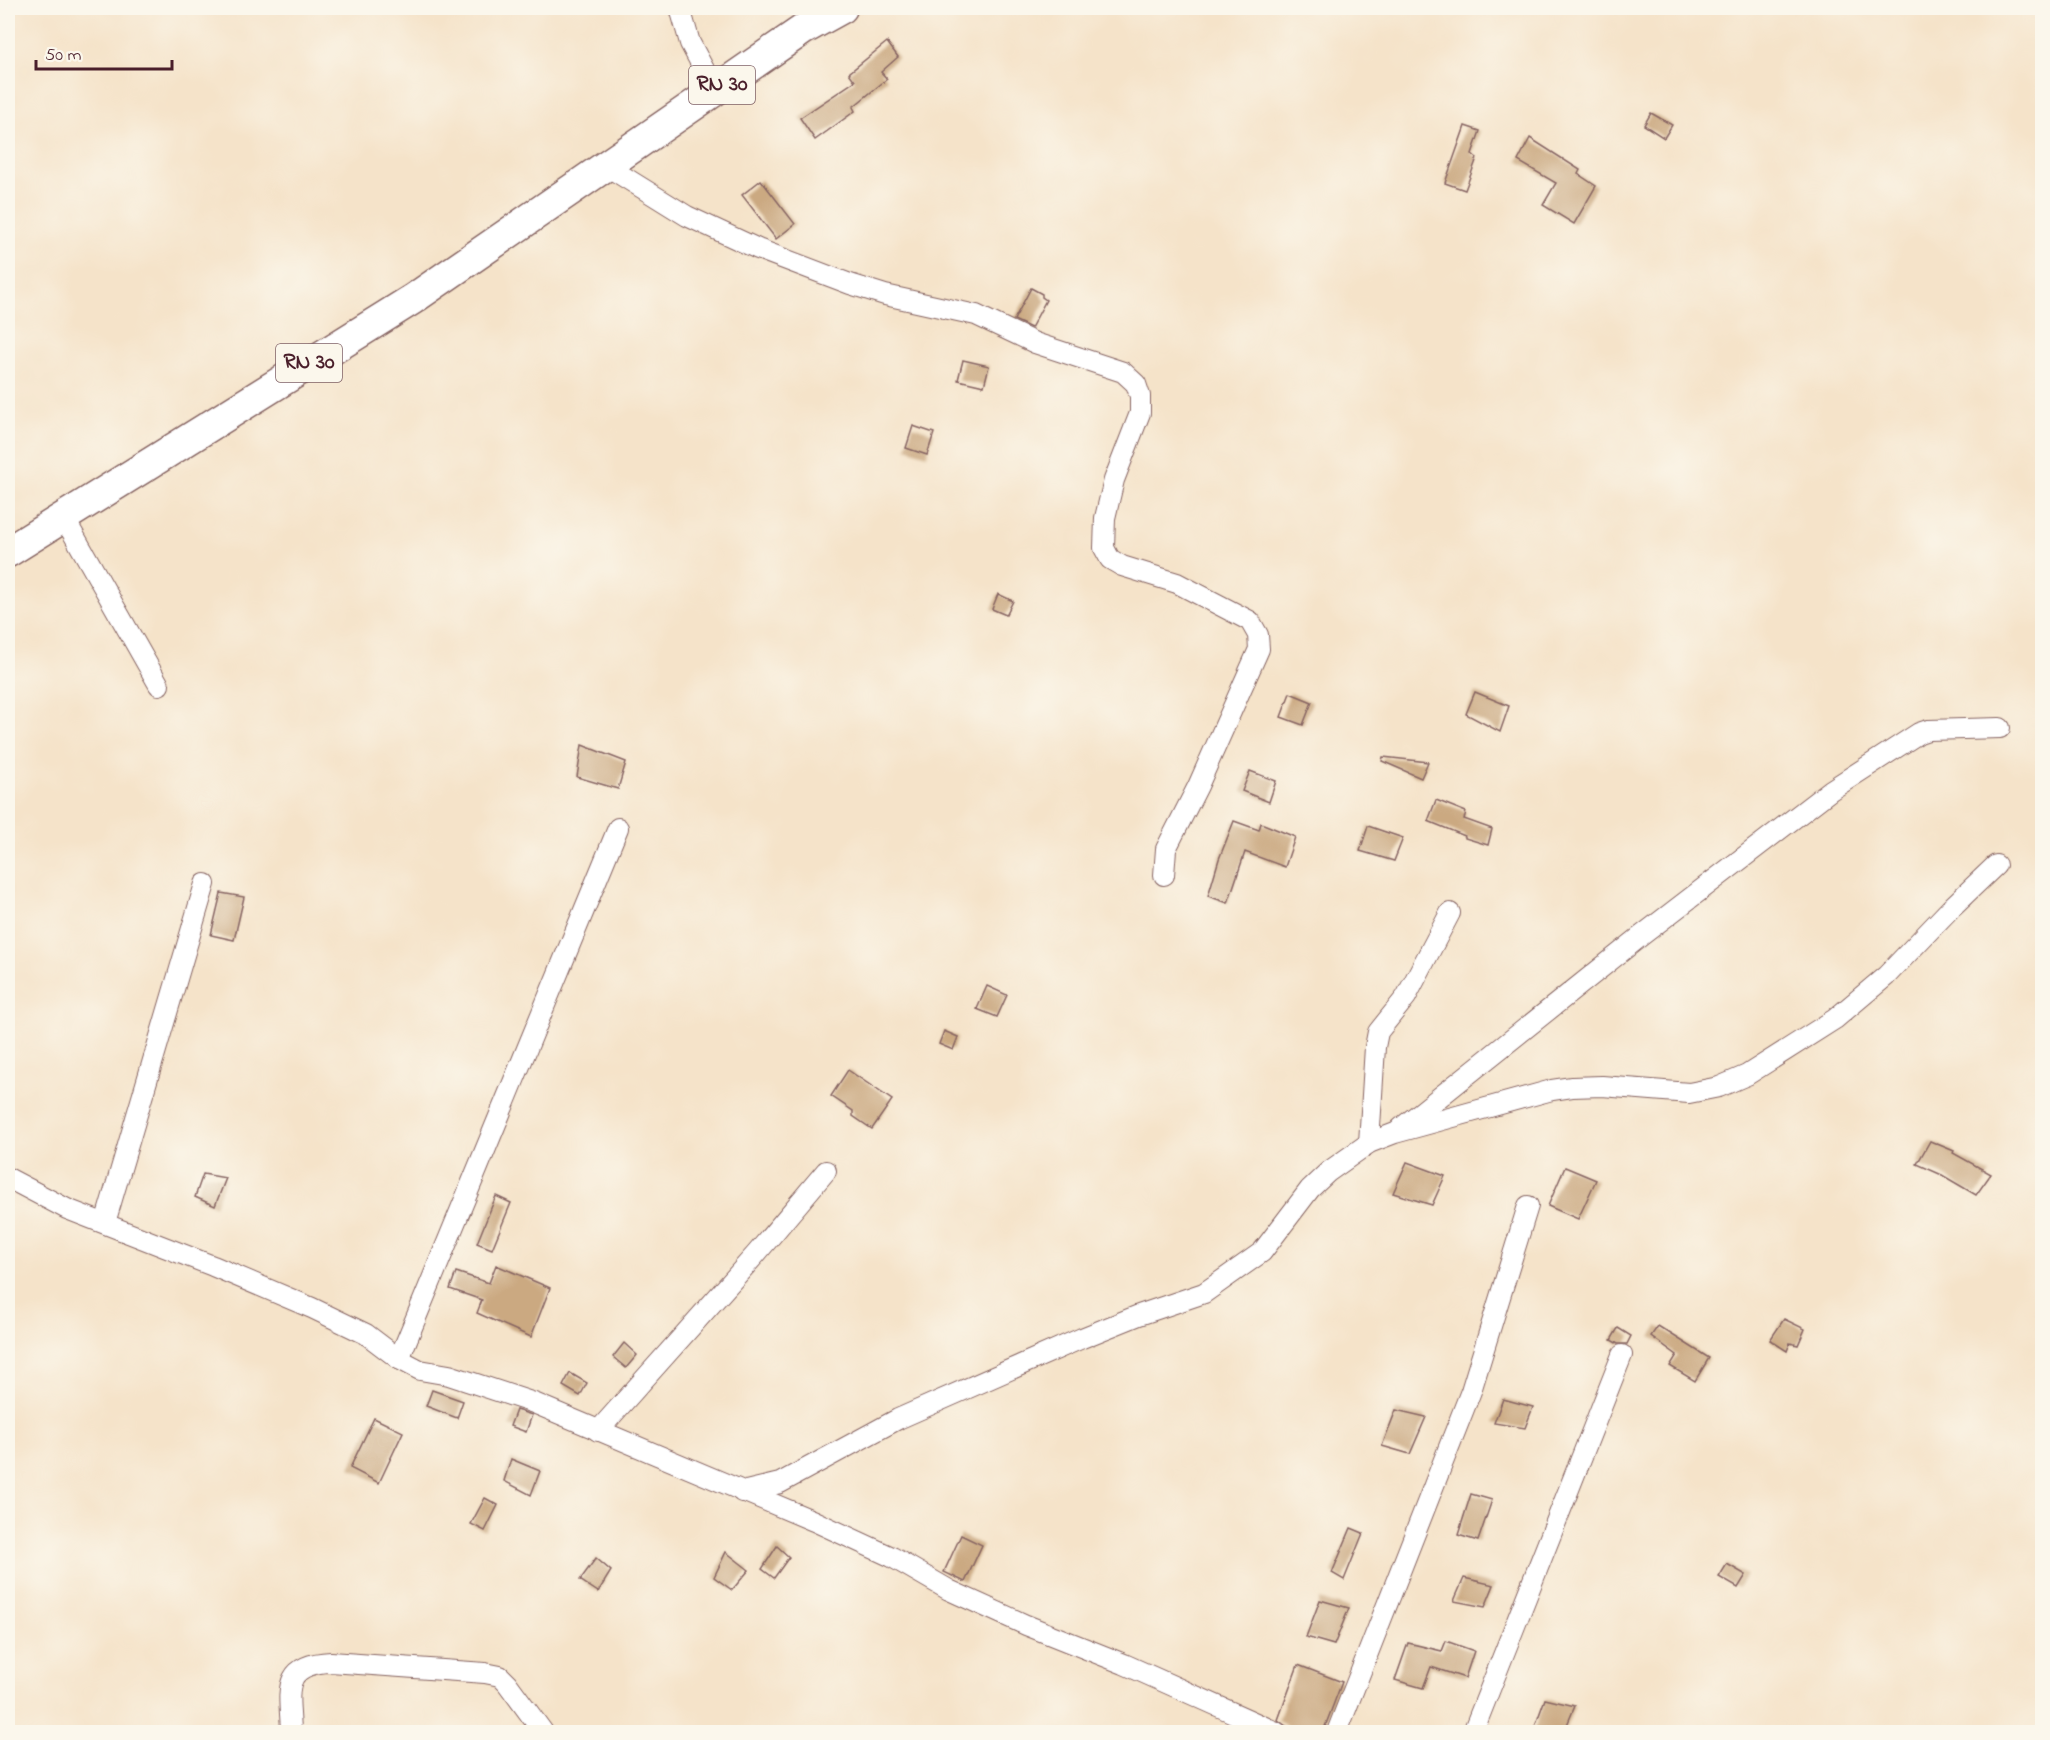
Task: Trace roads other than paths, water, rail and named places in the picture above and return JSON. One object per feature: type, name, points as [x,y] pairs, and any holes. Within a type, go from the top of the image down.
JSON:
[{"type":"main road","name":"RN 30","points":[[8,552],[413,298],[804,28],[842,8]]},
{"type":"street","points":[[680,8],[690,44],[715,90]]},
{"type":"street","points":[[605,165],[687,216],[758,249],[885,295],[976,315],[1035,343],[1124,372],[1136,384],[1140,396],[1140,413],[1114,480],[1105,518],[1104,548],[1110,558],[1122,566],[1177,583],[1250,621],[1257,635],[1259,649],[1198,786],[1166,849],[1164,875]]},
{"type":"street","points":[[63,516],[159,685]]},
{"type":"street","points":[[1395,1133],[1641,936],[1832,790],[1919,733],[1928,730],[2000,728]]},
{"type":"street","points":[[399,1359],[618,828]]},
{"type":"street","points":[[742,1492],[780,1483],[898,1419],[1082,1338],[1139,1315],[1204,1293],[1262,1252],[1310,1189],[1328,1172],[1369,1143],[1395,1133],[1552,1090],[1602,1086],[1689,1093],[1719,1087],[1747,1075],[1835,1019],[1886,976],[1996,865]]},
{"type":"street","points":[[105,1223],[205,884]]},
{"type":"street","points":[[1369,1143],[1378,1032],[1406,997],[1450,914]]},
{"type":"street","points":[[597,1431],[756,1254],[826,1171]]},
{"type":"street","points":[[8,1178],[67,1209],[213,1266],[312,1308],[366,1334],[399,1359],[420,1370],[448,1375],[534,1402],[597,1431],[814,1521],[892,1557],[949,1590],[1026,1625],[1124,1664],[1276,1732]]},
{"type":"street","points":[[1337,1732],[1471,1391],[1528,1206]]},
{"type":"street","points":[[1473,1732],[1622,1355]]},
{"type":"street","points":[[291,1732],[289,1685],[295,1674],[316,1663],[331,1662],[500,1676],[543,1732]]}]
